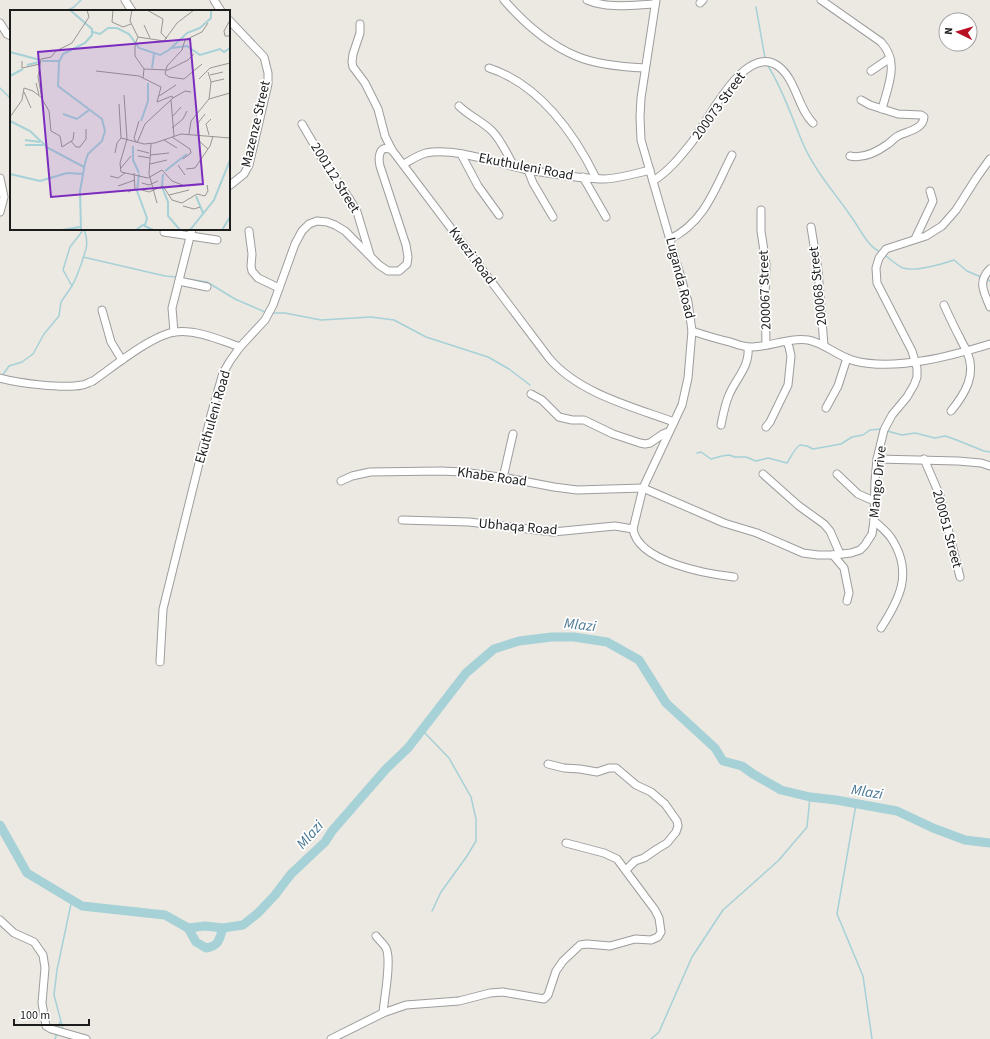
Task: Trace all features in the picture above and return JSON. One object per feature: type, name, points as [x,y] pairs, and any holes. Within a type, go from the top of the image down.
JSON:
[{"type":"street","points":[[125,0],[131,10]]},
{"type":"street","points":[[214,0],[220,10]]},
{"type":"street","points":[[504,0],[534,30],[559,47],[576,56],[596,63],[645,68]]},
{"type":"street","points":[[586,0],[609,5],[625,6],[655,2]]},
{"type":"street","points":[[821,0],[881,42],[886,48],[890,58],[892,76],[882,109]]},
{"type":"street","name":"Luganda Road","points":[[633,529],[643,488],[682,405],[688,378],[692,331],[688,302],[641,140],[640,117],[642,83],[655,2]]},
{"type":"street","name":"Mazenze Street","points":[[230,21],[264,57],[268,72],[268,84],[249,165],[244,174],[230,185]]},
{"type":"street","points":[[0,23],[7,34],[10,36]]},
{"type":"street","name":"Kwezi Road","points":[[360,24],[360,33],[353,54],[353,67],[365,83],[378,109],[385,136],[392,150],[556,367],[572,380],[590,389],[674,422]]},
{"type":"street","points":[[871,71],[890,58]]},
{"type":"street","name":"200073 Street","points":[[653,180],[671,167],[692,142],[717,103],[736,78],[751,64],[758,62],[773,63],[783,71],[797,93],[808,118],[813,123]]},
{"type":"street","points":[[489,68],[510,77],[541,99],[578,146],[596,178]]},
{"type":"street","points":[[850,156],[861,157],[876,151],[897,136],[920,126],[923,123],[924,117],[918,115],[901,115],[861,100]]},
{"type":"street","points":[[459,106],[492,131],[503,146],[514,166]]},
{"type":"street","name":"200112 Street","points":[[302,124],[326,165],[357,212],[371,257]]},
{"type":"street","name":"Ekuthuleni Road","points":[[160,662],[163,608],[223,373],[240,347],[265,320],[273,305],[295,244],[302,231],[309,224],[317,221],[335,225],[345,231],[379,265],[388,271],[403,268],[407,264],[408,257],[406,245],[378,159],[379,154],[383,149],[386,148],[392,150]]},
{"type":"street","name":"Ekuthuleni Road","points":[[404,164],[425,154],[437,152],[461,154],[528,170],[583,177],[596,178],[622,176],[650,170]]},
{"type":"street","points":[[461,154],[478,186],[499,215]]},
{"type":"street","points":[[670,239],[686,229],[702,214],[732,156]]},
{"type":"street","name":"Mango Drive","points":[[643,488],[724,522],[757,533],[803,553],[836,555],[856,551],[865,545],[872,534],[877,459],[884,430],[907,397],[917,377],[916,361],[912,351],[876,279],[876,268],[879,258],[886,248],[932,233],[942,226],[956,210],[990,159]]},
{"type":"street","points":[[528,170],[533,183],[553,217]]},
{"type":"street","points":[[583,177],[606,217]]},
{"type":"street","points":[[0,178],[4,196],[0,212]]},
{"type":"street","points":[[915,239],[933,201],[930,191]]},
{"type":"street","name":"200067 Street","points":[[761,210],[761,231],[766,264],[766,345]]},
{"type":"street","name":"200068 Street","points":[[812,227],[818,270],[824,346]]},
{"type":"street","points":[[249,231],[252,254],[252,271],[258,278],[278,288]]},
{"type":"street","points":[[164,232],[174,234],[191,232],[217,240]]},
{"type":"street","points":[[174,332],[172,308],[191,232]]},
{"type":"street","points":[[990,269],[984,275],[982,287],[990,307]]},
{"type":"street","points":[[179,281],[207,287]]},
{"type":"street","points":[[944,305],[967,351],[971,367],[970,376],[963,396],[952,411]]},
{"type":"street","points":[[102,310],[111,342],[122,360]]},
{"type":"street","points":[[692,331],[748,347],[796,340],[808,340],[824,346],[846,358],[864,363],[878,364],[907,363],[967,351],[990,344]]},
{"type":"street","points":[[2,379],[66,386],[82,385],[93,381],[152,340],[174,332],[187,332],[208,336],[240,347]]},
{"type":"street","points":[[766,427],[770,422],[788,385],[791,356],[790,347],[787,342]]},
{"type":"street","points":[[721,425],[729,393],[745,367],[748,357],[748,347]]},
{"type":"street","points":[[826,408],[838,386],[846,358]]},
{"type":"street","points":[[531,394],[542,400],[559,417],[572,420],[584,420],[613,434],[640,443],[650,443],[668,432]]},
{"type":"street","points":[[503,478],[513,434]]},
{"type":"street","points":[[877,459],[924,459],[981,463],[990,466]]},
{"type":"street","name":"200051 Street","points":[[924,459],[940,496],[960,577]]},
{"type":"street","name":"Khabe Road","points":[[341,481],[347,477],[359,474],[418,471],[462,472],[577,490],[643,488]]},
{"type":"street","points":[[764,474],[799,506],[824,524],[830,531],[836,555],[844,568],[849,593],[847,601]]},
{"type":"street","points":[[837,474],[858,494],[874,501]]},
{"type":"street","name":"Ubhaqa Road","points":[[402,520],[469,522],[553,532],[610,526],[633,529]]},
{"type":"street","points":[[874,521],[893,540],[901,562],[903,574],[899,597],[881,628]]},
{"type":"street","points":[[633,529],[634,535],[643,547],[664,560],[696,571],[734,577]]},
{"type":"street","points":[[548,764],[564,768],[597,772],[616,768],[636,785],[659,798],[672,812],[678,826],[676,832],[668,843],[644,858],[635,861],[626,870]]},
{"type":"street","points":[[331,1039],[383,1013],[406,1005],[459,1001],[497,992],[517,994],[540,999],[546,998],[556,971],[563,961],[580,945],[588,944],[610,946],[635,939],[651,940],[660,935],[661,928],[658,914],[617,859],[611,855],[566,843]]},
{"type":"street","points":[[0,920],[14,933],[34,942],[43,955],[45,968],[42,1003],[46,1026],[51,1029],[82,1038]]},
{"type":"street","points":[[376,936],[386,947],[388,953],[383,1013]]},
{"type":"waterway","points":[[68,10],[74,7],[81,0]]},
{"type":"waterway","points":[[756,7],[765,58]]},
{"type":"waterway","points":[[768,66],[779,85],[804,146],[814,165],[854,220],[867,241],[880,252]]},
{"type":"waterway","points":[[0,88],[10,98]]},
{"type":"waterway","points":[[2,376],[9,366],[22,362],[33,354],[44,334],[59,316],[61,302],[72,286],[63,270],[70,247],[83,230]]},
{"type":"waterway","points":[[72,286],[87,246],[84,230]]},
{"type":"waterway","points":[[885,255],[898,265],[908,269],[929,267],[954,260],[967,271],[981,277]]},
{"type":"waterway","points":[[83,257],[165,276],[177,277]]},
{"type":"waterway","points":[[181,278],[207,282],[235,299],[265,312]]},
{"type":"waterway","points":[[272,313],[285,313],[321,320],[371,317],[394,320],[426,337],[488,357],[509,369],[530,385]]},
{"type":"waterway","points":[[697,453],[701,452],[711,459],[729,455],[735,457],[746,457],[756,461],[768,458],[787,463],[794,451],[800,445],[813,449],[841,444],[852,437],[863,435],[870,430],[881,429]]},
{"type":"waterway","points":[[887,431],[902,435],[915,433],[935,438],[945,436],[990,452]]},
{"type":"waterway","name":"Mlazi","points":[[0,825],[27,873],[82,906],[165,915],[188,928],[205,926],[223,928],[243,925],[258,913],[275,895],[291,874],[325,842],[332,831],[386,769],[408,748],[466,673],[494,649],[519,641],[552,637],[574,637],[607,642],[639,660],[666,703],[715,748],[723,761],[742,766],[781,790],[810,797],[897,811],[933,828],[965,840],[990,843]]},
{"type":"waterway","points":[[422,730],[449,758],[471,797],[476,819],[476,841],[441,892],[432,911]]},
{"type":"waterway","points":[[651,1039],[659,1032],[692,957],[723,910],[779,860],[807,827],[810,797]]},
{"type":"waterway","points":[[856,804],[837,914],[863,976],[872,1039]]},
{"type":"waterway","points":[[63,1029],[54,995],[57,970],[72,899]]},
{"type":"waterway","name":"Mlazi","points":[[188,928],[196,942],[206,948],[214,946],[218,942],[223,928]]},
{"type":"waterway","points":[[58,1029],[60,1022]]},
{"type":"waterway","points":[[55,1039],[57,1033]]}]
